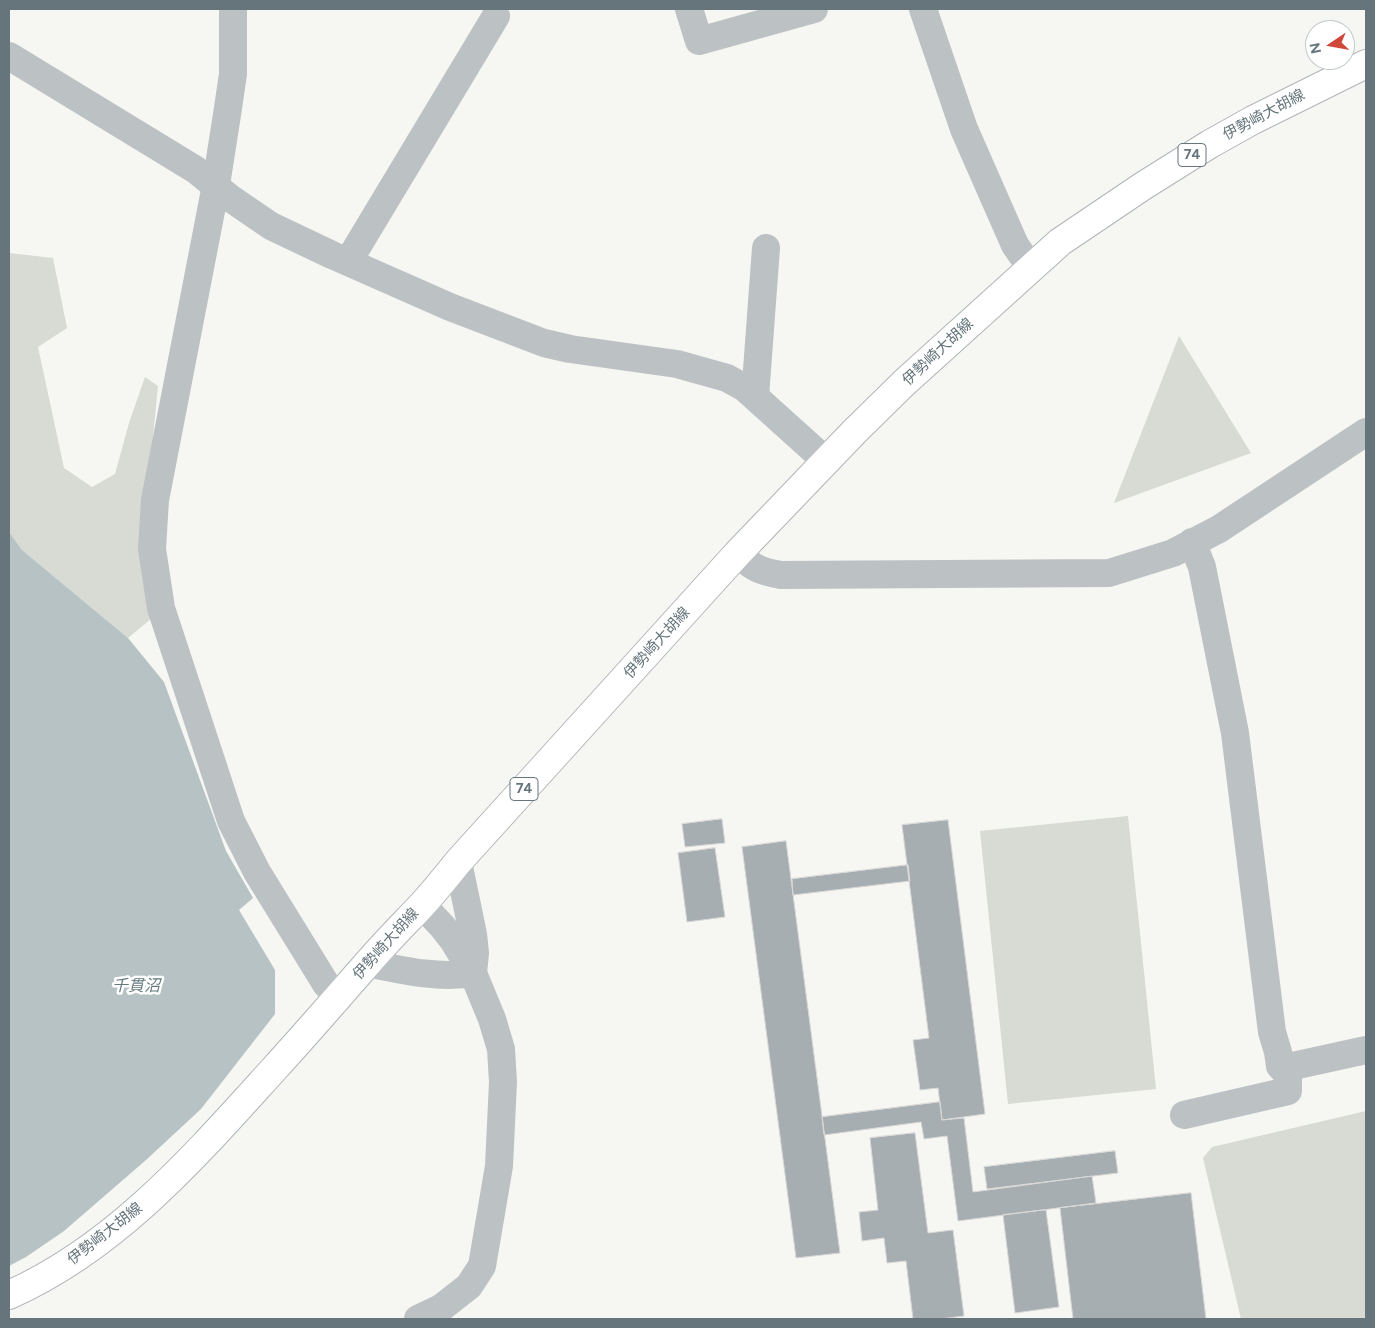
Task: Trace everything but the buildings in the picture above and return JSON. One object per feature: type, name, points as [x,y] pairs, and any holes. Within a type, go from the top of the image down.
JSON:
[{"type":"main road","name":"伊勢崎大胡線","points":[[9,1295],[47,1277],[76,1259],[127,1219],[186,1164],[339,998],[458,862],[737,554],[905,382],[1060,242],[1210,144],[1253,120],[1366,64]]},
{"type":"street","points":[[232,9],[233,74],[216,186],[154,500],[152,549],[161,608],[231,821],[258,872],[326,984],[339,998]]},
{"type":"street","points":[[689,9],[699,41],[814,9]]},
{"type":"street","points":[[923,9],[964,129],[1016,245],[1031,268]]},
{"type":"street","points":[[348,262],[496,16]]},
{"type":"street","points":[[9,56],[196,170],[230,198],[271,226],[478,319],[544,343],[570,349],[677,364],[705,371],[738,383],[826,461]]},
{"type":"street","points":[[755,397],[766,248]]},
{"type":"street","points":[[737,554],[754,568],[767,573],[781,575],[1109,572],[1173,553],[1219,529],[1366,432]]},
{"type":"street","points":[[1184,1115],[1288,1090],[1288,1075],[1280,1066],[1272,1032],[1235,733],[1202,567],[1192,542]]},
{"type":"street","points":[[458,862],[473,934],[475,953],[473,973]]},
{"type":"street","points":[[418,1319],[441,1308],[469,1286],[482,1266],[499,1166],[503,1082],[501,1048],[492,1019],[473,973],[453,940],[422,905]]},
{"type":"street","points":[[367,964],[400,970],[450,975],[473,973]]},
{"type":"street","points":[[1280,1066],[1294,1066],[1366,1050]]},
{"type":"shaded area","points":[[9,253],[53,258],[67,328],[38,347],[64,468],[92,487],[115,474],[129,423],[145,377],[158,386],[151,457],[152,618],[128,638],[22,550],[9,532]]},
{"type":"shaded area","points":[[1179,336],[1251,453],[1114,503]]},
{"type":"shaded area","points":[[1128,816],[1156,1089],[1008,1104],[980,831]]},
{"type":"shaded area","points":[[1366,1111],[1366,1319],[1241,1319],[1203,1158],[1212,1147]]},
{"type":"water","name":"千貫沼","points":[[9,532],[22,550],[128,638],[164,682],[226,851],[253,898],[239,910],[275,970],[275,1014],[201,1109],[146,1160],[64,1231],[26,1257],[9,1266]]}]
